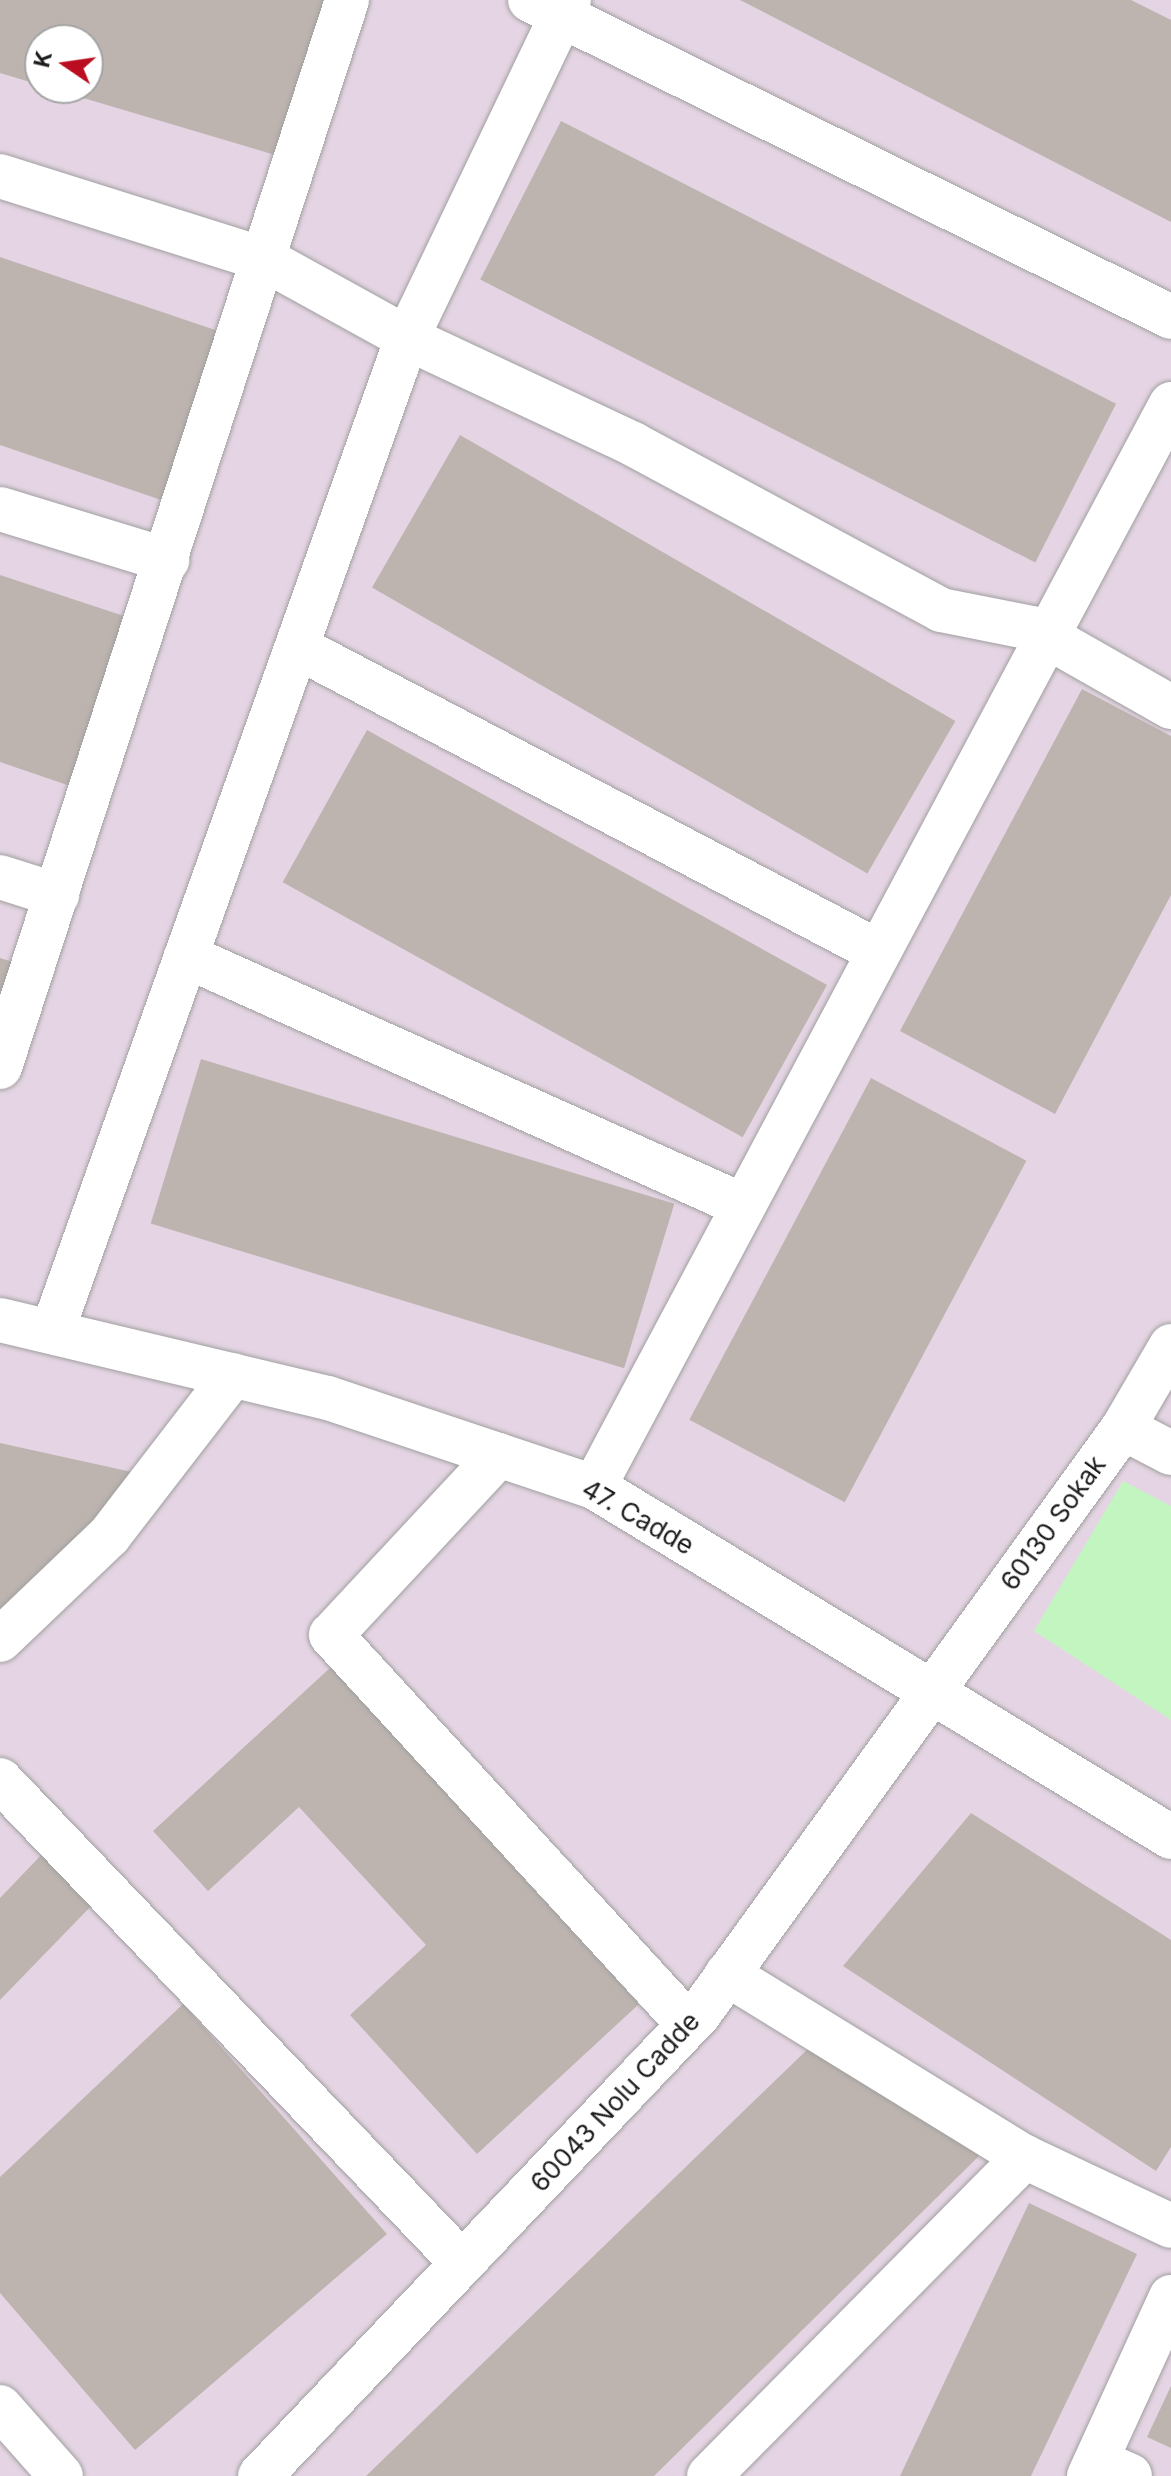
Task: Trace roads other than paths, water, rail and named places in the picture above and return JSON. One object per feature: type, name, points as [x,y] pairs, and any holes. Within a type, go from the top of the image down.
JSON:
[{"type":"street","points":[[0,1067],[347,0]]},
{"type":"street","points":[[52,1332],[407,338],[553,6],[1171,317]]},
{"type":"street","points":[[0,176],[264,259],[407,338],[633,444],[941,610],[1032,628],[1171,707]]},
{"type":"street","points":[[594,1487],[1171,404]]},
{"type":"street","points":[[0,509],[167,560]]},
{"type":"street","points":[[297,647],[879,952]]},
{"type":"street","points":[[0,877],[57,895]]},
{"type":"street","points":[[186,956],[744,1206]]},
{"type":"street","name":"47. Cadde","points":[[0,1320],[328,1398],[594,1487],[927,1694],[1171,1837]]},
{"type":"street","name":"60130 Sokak","points":[[927,1694],[1123,1428],[1171,1346]]},
{"type":"street","points":[[0,1640],[109,1536],[233,1375]]},
{"type":"street","points":[[1123,1428],[1171,1453]]},
{"type":"street","points":[[499,1455],[331,1635],[689,2025]]},
{"type":"street","name":"60043 Nolu Cadde","points":[[260,2476],[689,2025],[927,1694]]},
{"type":"street","points":[[0,1780],[462,2263]]},
{"type":"street","points":[[727,1974],[1025,2157],[1171,2226]]},
{"type":"street","points":[[709,2476],[1025,2157]]},
{"type":"street","points":[[1105,2471],[1171,2297]]},
{"type":"street","points":[[0,2407],[61,2476]]}]
